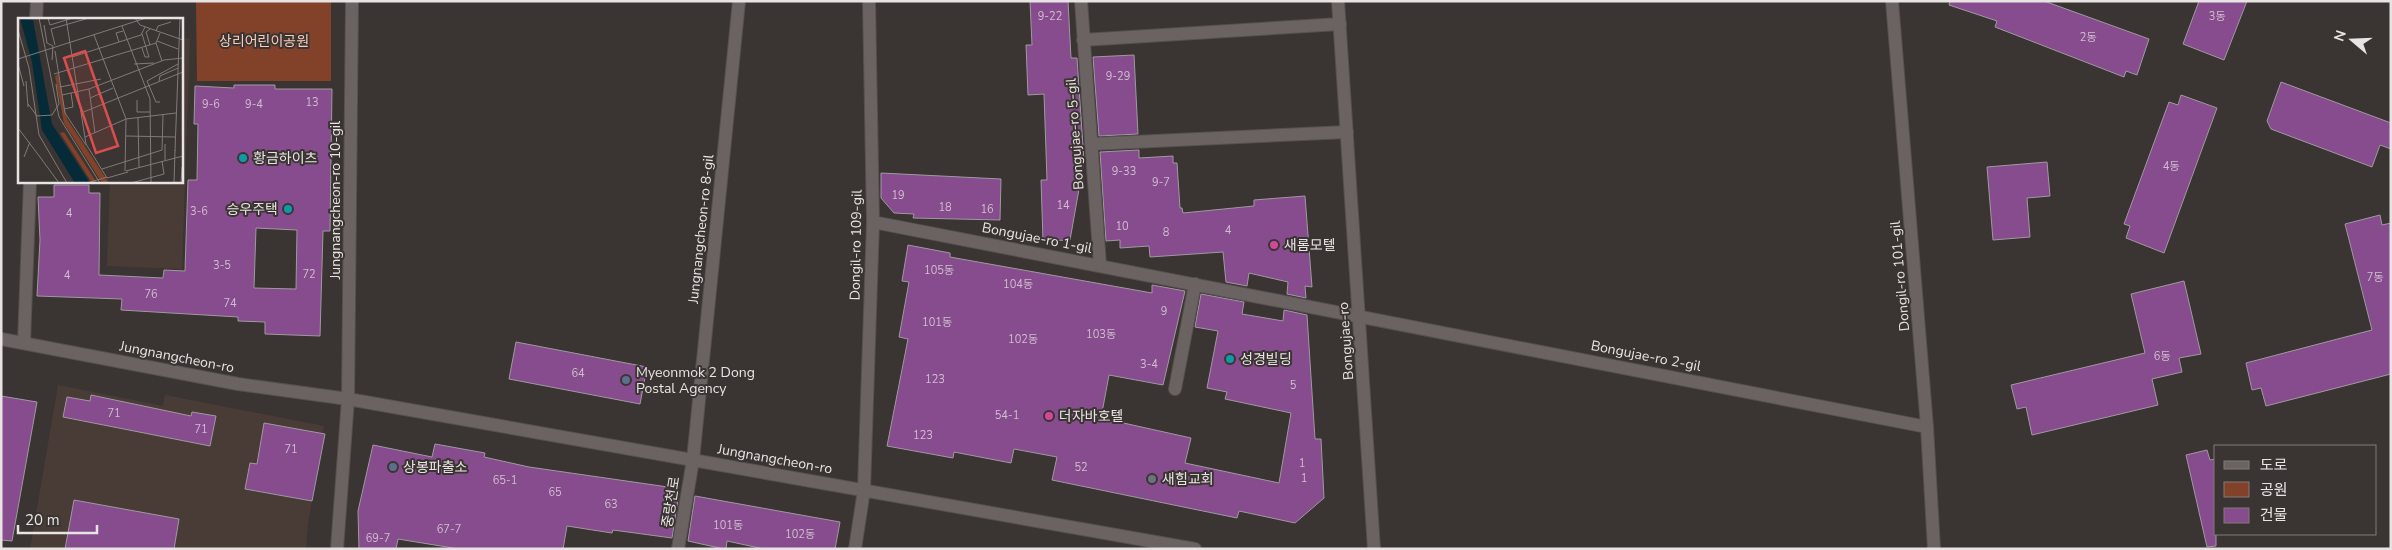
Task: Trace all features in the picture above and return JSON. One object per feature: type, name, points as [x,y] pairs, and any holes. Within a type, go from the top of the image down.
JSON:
[{"type":"street","points":[[36,18],[37,1]]},
{"type":"street","name":"Jungnangcheon-ro 10-gil","points":[[348,399],[352,1]]},
{"type":"street","name":"Jungnangcheon-ro 8-gil","points":[[693,460],[739,1]]},
{"type":"street","name":"Dongil-ro 109-gil","points":[[854,549],[864,490],[873,222],[868,1]]},
{"type":"street","name":"Bongujae-ro 5-gil","points":[[1081,1],[1100,266]]},
{"type":"street","name":"Bongujae-ro","points":[[1338,1],[1374,549]]},
{"type":"street","name":"Dongil-ro 101-gil","points":[[1892,1],[1927,426],[1934,549]]},
{"type":"street","points":[[1084,40],[1340,24]]},
{"type":"street","points":[[1091,144],[1347,132]]},
{"type":"street","points":[[24,343],[30,182]]},
{"type":"street","name":"Bongujae-ro 1-gil","points":[[873,222],[1359,316]]},
{"type":"street","points":[[1175,389],[1195,284]]},
{"type":"street","name":"Bongujae-ro 2-gil","points":[[1359,316],[1927,426]]},
{"type":"street","name":"Jungnangcheon-ro","points":[[1,339],[238,384],[348,399],[1195,549]]},
{"type":"street","points":[[338,549],[348,399]]},
{"type":"street","name":"중랑천로","points":[[678,549],[693,460]]},
{"type":"shaded area","points":[[182,38],[190,39],[182,269],[107,266],[110,182],[182,182]]},
{"type":"shaded area","points":[[58,385],[163,406],[165,395],[324,426],[308,524],[306,549],[30,549]]},
{"type":"green space","name":"상리어린이공원","points":[[196,1],[331,1],[331,81],[197,81]]},
{"type":"building","points":[[1030,1],[1068,1],[1071,58],[1077,58],[1084,161],[1070,240],[1043,241],[1041,180],[1047,180],[1044,94],[1028,95],[1026,45],[1032,45]]},
{"type":"building","points":[[1950,1],[2044,1],[2149,39],[2137,75],[2126,71],[2124,77],[1995,27],[1997,21],[1949,5]]},
{"type":"building","points":[[2199,1],[2247,1],[2224,60],[2183,44]]},
{"type":"building","points":[[1134,55],[1138,134],[1099,136],[1093,57]]},
{"type":"building","points":[[2281,82],[2391,123],[2391,149],[2380,145],[2372,167],[2271,129],[2267,121]]},
{"type":"building","points":[[234,85],[275,85],[275,89],[332,89],[330,231],[323,231],[320,336],[265,334],[265,322],[238,321],[238,317],[121,310],[122,299],[37,296],[40,240],[38,197],[54,197],[54,185],[89,185],[89,193],[100,193],[99,275],[163,278],[164,270],[185,271],[188,180],[197,180],[198,124],[194,124],[195,86],[234,88]],"holes":[[[256,228],[297,230],[296,289],[254,288]]]},
{"type":"building","points":[[2181,95],[2217,108],[2164,253],[2126,238],[2130,226],[2124,224],[2169,102],[2178,105]]},
{"type":"building","points":[[1139,150],[1139,158],[1173,156],[1173,163],[1177,163],[1180,208],[1182,208],[1183,213],[1254,206],[1254,200],[1305,196],[1312,287],[1305,286],[1306,298],[1287,294],[1288,282],[1249,273],[1247,286],[1226,282],[1223,252],[1150,257],[1149,246],[1120,248],[1120,240],[1106,241],[1100,152]]},
{"type":"building","points":[[2047,162],[2050,196],[2027,198],[2030,237],[1993,240],[1987,167]]},
{"type":"building","points":[[881,173],[1001,179],[1000,220],[913,218],[914,214],[894,213],[881,198]]},
{"type":"building","points":[[2380,215],[2382,225],[2391,223],[2391,374],[2266,406],[2261,388],[2252,390],[2246,363],[2372,330],[2345,224]]},
{"type":"building","points":[[908,245],[950,253],[950,257],[1152,293],[1152,285],[1185,291],[1163,385],[1109,375],[1101,418],[1191,438],[1185,463],[1279,483],[1291,413],[1225,399],[1227,392],[1207,388],[1218,331],[1195,327],[1201,294],[1244,302],[1242,314],[1283,321],[1284,310],[1307,315],[1315,439],[1321,439],[1324,498],[1295,523],[1239,511],[1237,518],[1052,480],[1057,457],[1014,449],[1011,463],[954,452],[953,458],[887,446],[908,339],[899,337],[909,282],[902,281]]},
{"type":"building","points":[[2184,281],[2201,354],[2179,358],[2182,372],[2152,379],[2158,405],[2032,435],[2026,407],[2017,409],[2011,385],[2145,353],[2131,294]]},
{"type":"building","points":[[516,342],[647,367],[640,404],[509,379]]},
{"type":"building","points":[[91,395],[191,416],[192,412],[216,416],[210,446],[63,417],[67,397],[90,401]]},
{"type":"building","points":[[1,396],[37,402],[12,541],[1,540]]},
{"type":"building","points":[[264,423],[325,434],[312,501],[245,489],[250,463],[257,464]]},
{"type":"building","points":[[435,444],[485,453],[484,457],[529,467],[675,488],[674,492],[679,493],[672,538],[613,530],[612,533],[567,526],[563,549],[459,549],[398,539],[396,549],[359,549],[358,511],[373,445],[432,457]]},
{"type":"building","points":[[2207,450],[2210,460],[2214,459],[2214,535],[2216,535],[2216,546],[2207,547],[2186,455]]},
{"type":"building","points":[[695,496],[840,522],[835,549],[764,549],[727,541],[726,549],[724,549],[688,541]]},
{"type":"building","points":[[74,500],[179,519],[174,549],[65,549]]},
{"type":"place","name":"황금하이츠","points":[[243,158]]},
{"type":"place","name":"승우주택","points":[[288,209]]},
{"type":"place","name":"새롬모텔","points":[[1274,245]]},
{"type":"place","name":"성경빌딩","points":[[1230,359]]},
{"type":"place","name":"Myeonmok 2 Dong Postal Agency","points":[[626,380]]},
{"type":"place","name":"더자바호텔","points":[[1049,416]]},
{"type":"place","name":"상봉파출소","points":[[393,467]]},
{"type":"place","name":"새힘교회","points":[[1152,479]]}]
